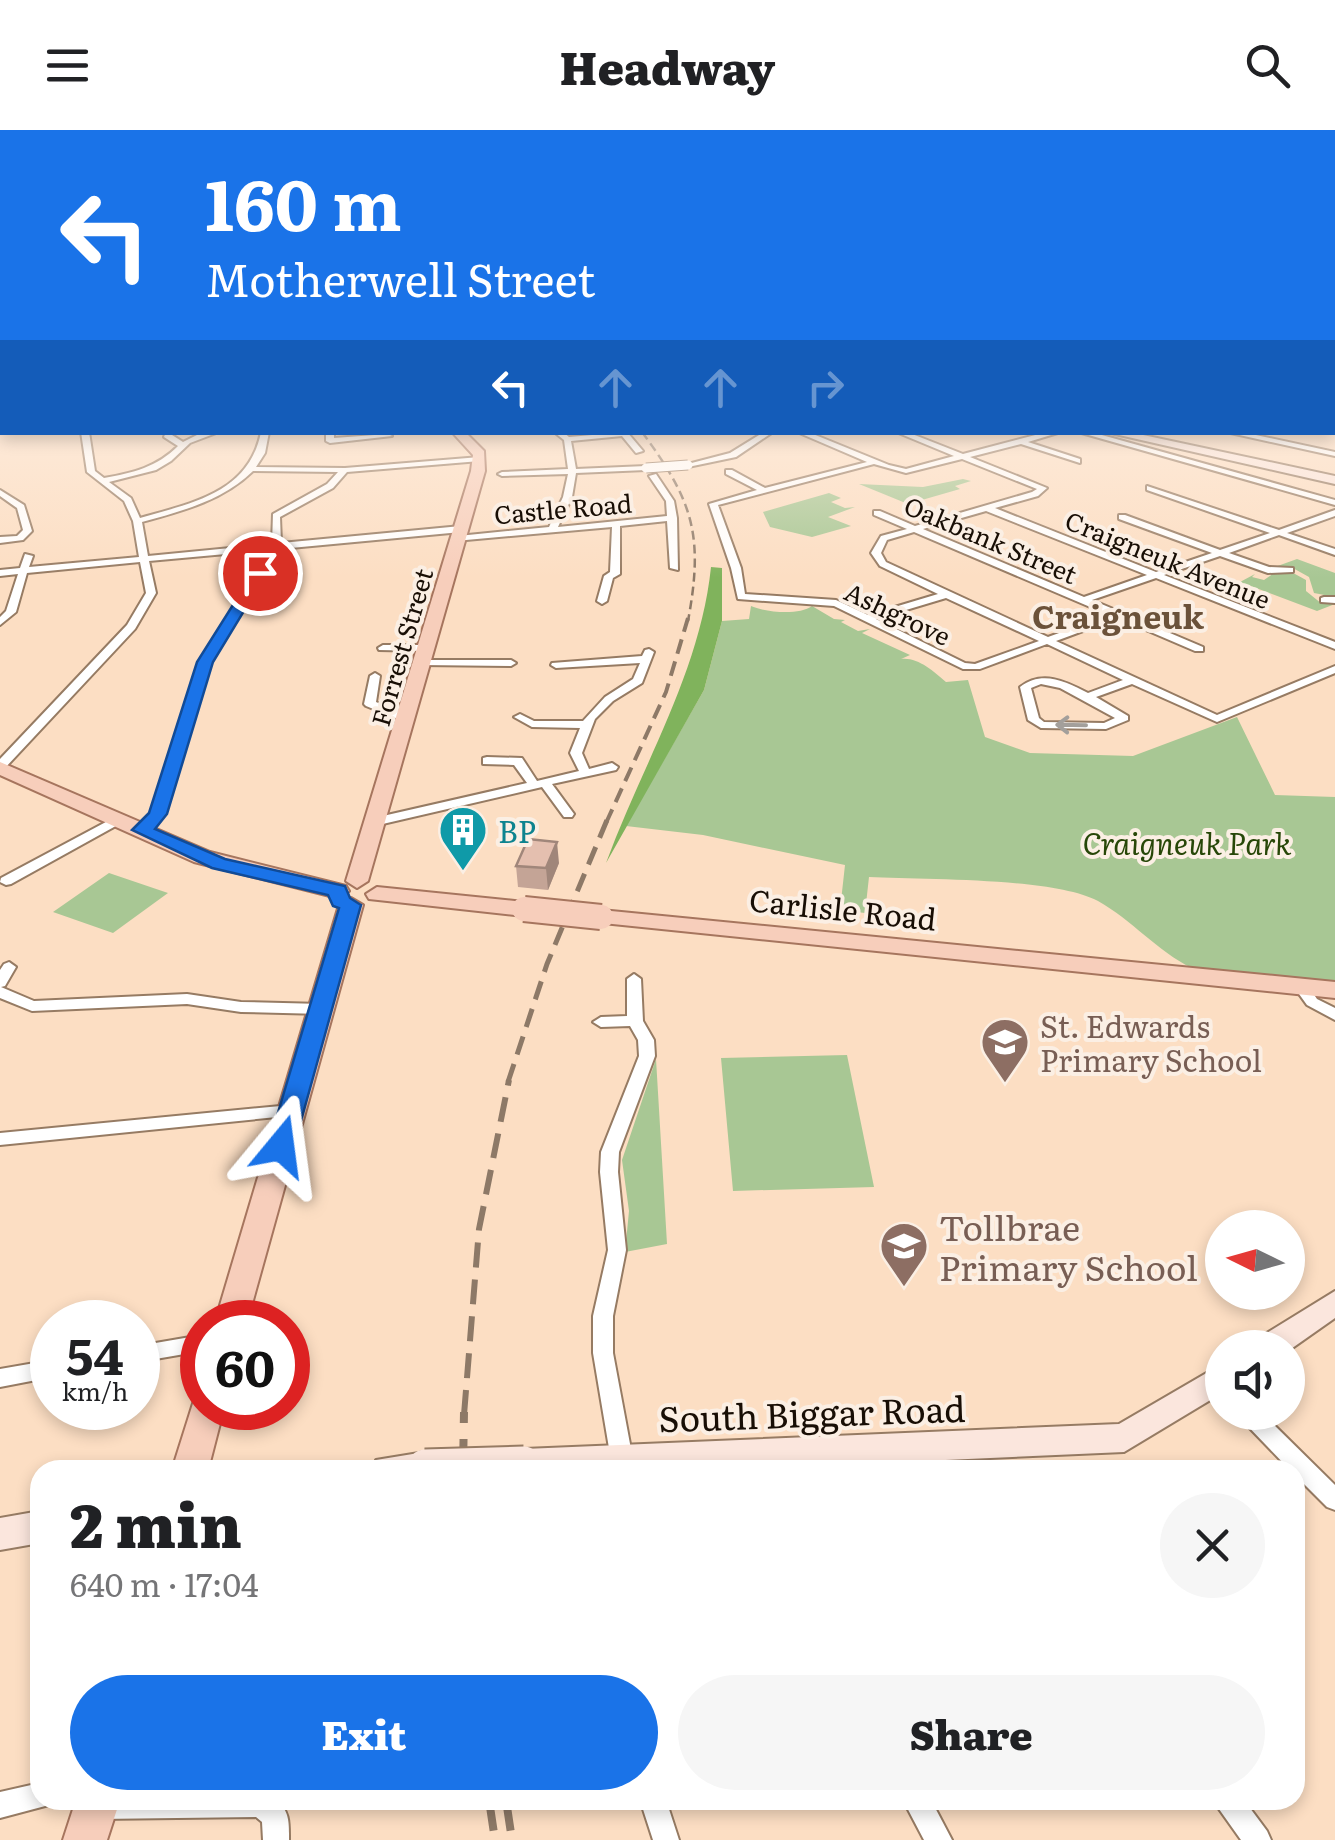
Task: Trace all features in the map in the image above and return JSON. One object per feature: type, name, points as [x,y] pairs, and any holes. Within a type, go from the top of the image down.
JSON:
[{"type":"main road","points":[[461,435],[474,446],[480,459]]},
{"type":"main road","name":"Forrest Street","points":[[237,1300],[480,459]]},
{"type":"main road","name":"Carlisle Road","points":[[0,767],[219,863],[356,893],[1335,990]]},
{"type":"main road","points":[[193,1460],[201,1430]]},
{"type":"street","points":[[0,767],[131,628],[151,594],[137,521],[128,500],[91,472],[85,435]]},
{"type":"street","points":[[166,435],[180,444]]},
{"type":"street","points":[[103,481],[164,463],[180,444],[202,435]]},
{"type":"street","points":[[137,521],[208,498],[251,470],[262,454],[265,435]]},
{"type":"street","points":[[330,435],[330,440],[380,435]]},
{"type":"street","points":[[391,435],[398,447]]},
{"type":"street","points":[[562,435],[568,439],[605,435]]},
{"type":"street","points":[[625,435],[639,451]]},
{"type":"street","points":[[502,474],[650,472],[733,455],[765,435]]},
{"type":"street","points":[[807,435],[874,462],[912,470],[1049,435]]},
{"type":"street","points":[[907,435],[1043,488],[884,538],[876,553],[882,564],[1217,719],[1335,668]]},
{"type":"street","points":[[1092,435],[1335,503]]},
{"type":"street","points":[[1125,435],[1335,480]]},
{"type":"street","points":[[1243,435],[1335,454]]},
{"type":"street","points":[[552,530],[569,498],[573,474],[568,439]]},
{"type":"street","points":[[1024,443],[1077,462]]},
{"type":"street","points":[[251,470],[345,470],[480,459]]},
{"type":"street","points":[[728,472],[763,490],[874,462]]},
{"type":"street","points":[[142,830],[158,814],[205,662],[277,546],[276,516],[330,486],[345,470]]},
{"type":"street","points":[[650,472],[670,501],[676,568]]},
{"type":"street","points":[[1158,489],[1335,552]]},
{"type":"street","name":"Ashgrove","points":[[763,490],[713,506],[736,568],[741,597],[836,603],[964,666],[976,667],[1047,642]]},
{"type":"street","points":[[0,492],[22,507],[28,530],[20,538],[0,540]]},
{"type":"street","name":"Craigneuk Avenue","points":[[986,508],[1335,646]]},
{"type":"street","name":"Oakbank Street","points":[[878,512],[1199,649]]},
{"type":"street","points":[[1084,600],[1335,513]]},
{"type":"street","points":[[1122,517],[1220,553],[1264,574],[1290,570]]},
{"type":"street","name":"Castle Road","points":[[0,573],[277,546],[552,530],[673,518]]},
{"type":"street","points":[[602,601],[609,576],[616,574],[616,524]]},
{"type":"street","points":[[0,622],[11,612],[27,570],[28,556]]},
{"type":"street","points":[[869,618],[944,594]]},
{"type":"street","points":[[1047,642],[1118,615]]},
{"type":"street","points":[[377,661],[385,642],[426,656],[511,663]]},
{"type":"street","points":[[556,665],[648,656],[638,681],[609,698],[590,718],[576,753],[586,774]]},
{"type":"street","points":[[375,676],[370,704],[407,719]]},
{"type":"street","points":[[1087,697],[1124,718],[1106,726],[1036,723],[1025,687],[1036,680],[1052,680],[1087,697],[1132,680]]},
{"type":"street","points":[[520,717],[532,724],[589,725]]},
{"type":"street","points":[[514,734],[532,724]]},
{"type":"street","points":[[486,761],[518,761],[568,814]]},
{"type":"street","points":[[374,822],[612,767]]},
{"type":"street","points":[[6,881],[119,819]]},
{"type":"street","points":[[0,983],[10,967]]},
{"type":"street","points":[[622,1460],[604,1354],[603,1316],[616,1250],[608,1172],[610,1152],[647,1056],[646,1040],[635,1022],[634,980]]},
{"type":"street","points":[[1302,987],[1312,1002],[1335,1015]]},
{"type":"street","points":[[0,992],[32,1006],[187,1000],[241,1007],[322,1008]]},
{"type":"street","points":[[601,1022],[635,1022]]},
{"type":"street","points":[[0,1139],[291,1111]]},
{"type":"street","points":[[1295,1330],[1335,1304]]},
{"type":"street","points":[[0,1378],[30,1373]]},
{"type":"street","name":"South Biggar Road","points":[[622,1460],[1124,1438],[1205,1391]]},
{"type":"street","points":[[1265,1430],[1295,1460]]},
{"type":"street","points":[[1305,1470],[1335,1500]]},
{"type":"street","points":[[0,1534],[30,1529]]},
{"type":"street","points":[[0,1805],[30,1798]]},
{"type":"street","points":[[93,1815],[169,1810]]},
{"type":"street","points":[[268,1810],[276,1816],[276,1840]]},
{"type":"street","points":[[656,1810],[666,1840]]},
{"type":"street","points":[[922,1810],[939,1840]]},
{"type":"street","points":[[1236,1810],[1258,1840]]},
{"type":"green space","points":[[971,481],[955,486],[960,489],[908,504],[859,484],[923,487]]},
{"type":"green space","points":[[829,493],[841,498],[831,502],[845,508],[855,507],[828,517],[851,526],[812,537],[770,527],[763,512]]},
{"type":"green space","points":[[1297,559],[1335,573],[1335,597],[1314,593],[1309,577],[1291,567],[1272,568]]},
{"type":"green space","points":[[711,567],[722,568],[722,621],[704,690],[606,863],[682,681],[705,606]]},
{"type":"green space","points":[[1274,573],[1295,574],[1306,580],[1306,591],[1322,604],[1335,604],[1317,611],[1240,582],[1255,574],[1252,577],[1264,580]]},
{"type":"green space","name":"Craigneuk Park","points":[[751,606],[782,612],[812,606],[834,619],[845,620],[841,622],[858,631],[870,629],[862,633],[910,655],[901,659],[919,662],[946,682],[968,680],[985,737],[1030,753],[1133,756],[1237,717],[1275,795],[1335,797],[1335,982],[1192,968],[1098,901],[1051,888],[987,881],[869,877],[865,913],[840,910],[845,865],[703,835],[626,826],[704,690],[722,621],[749,619]]},
{"type":"green space","points":[[109,873],[168,893],[113,933],[53,912]]},
{"type":"green space","points":[[847,1055],[874,1187],[733,1191],[721,1058]]},
{"type":"green space","points":[[656,1059],[667,1244],[625,1252],[629,1211],[622,1160]]},
{"type":"building","points":[[528,839],[557,842],[546,868],[516,866]]},
{"type":"railway","points":[[644,435],[673,479],[690,520],[695,565],[688,621]]},
{"type":"railway","points":[[606,823],[666,692],[688,618]]},
{"type":"railway","points":[[508,1082],[547,964],[607,820]]},
{"type":"railway","points":[[464,1415],[479,1229],[509,1080]]},
{"type":"railway","points":[[463,1460],[464,1412]]},
{"type":"railway","points":[[490,1810],[495,1840]]},
{"type":"railway","points":[[508,1810],[512,1840]]},
{"type":"place","name":"BP","points":[[463,872]]},
{"type":"place","name":"St. Edwards Primary School","points":[[1005,1084]]},
{"type":"place","name":"Tollbrae Primary School","points":[[904,1288]]},
{"type":"district","name":"Craigneuk","points":[[1118,615]]},
{"type":"route","points":[[260,573],[205,662],[158,814],[142,830],[219,863],[338,891],[340,902],[351,905],[281,1146]]}]
